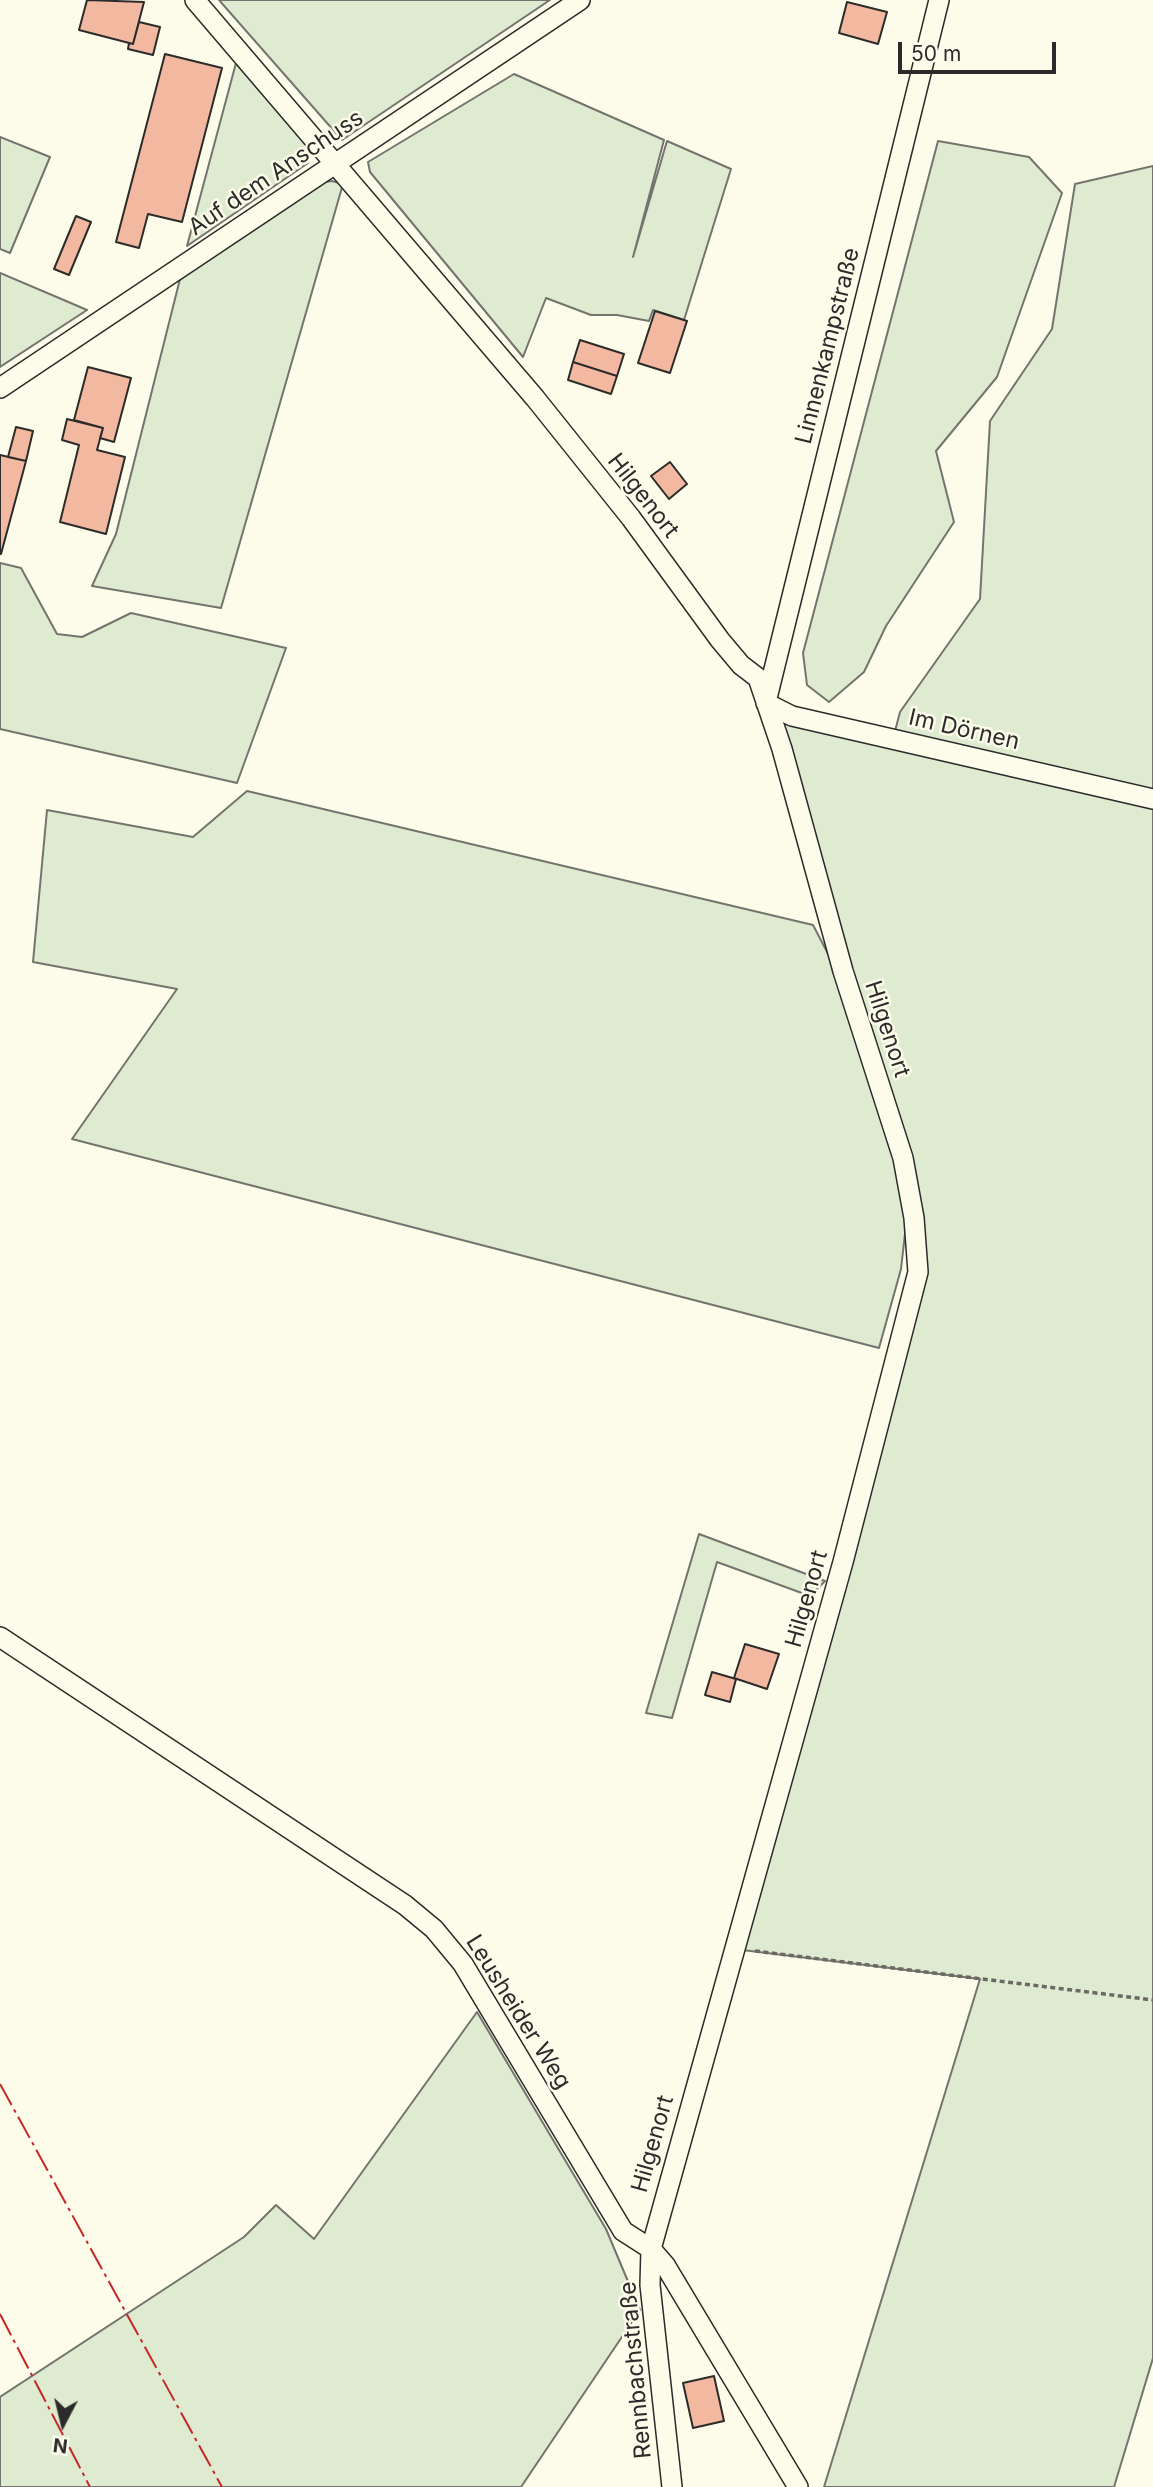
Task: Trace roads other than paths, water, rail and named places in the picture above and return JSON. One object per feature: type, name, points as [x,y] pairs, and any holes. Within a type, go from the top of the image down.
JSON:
[{"type":"street","name":"Hilgenort","points":[[195,0],[336,162],[631,518],[720,640],[741,665],[758,678],[782,749],[843,971],[903,1158],[914,1218],[918,1272],[843,1562],[651,2249]]},
{"type":"street","name":"Auf dem Anschuss","points":[[0,388],[580,0]]},
{"type":"street","name":"Linnenkampstraße","points":[[766,703],[939,0]]},
{"type":"street","name":"Im Dörnen","points":[[766,703],[792,716],[1153,799]]},
{"type":"street","name":"Leusheider Weg","points":[[0,1637],[405,1905],[434,1929],[463,1965],[623,2231],[651,2249],[665,2265],[798,2487]]},
{"type":"street","name":"Rennbachstraße","points":[[651,2249],[650,2285],[672,2487]]}]
